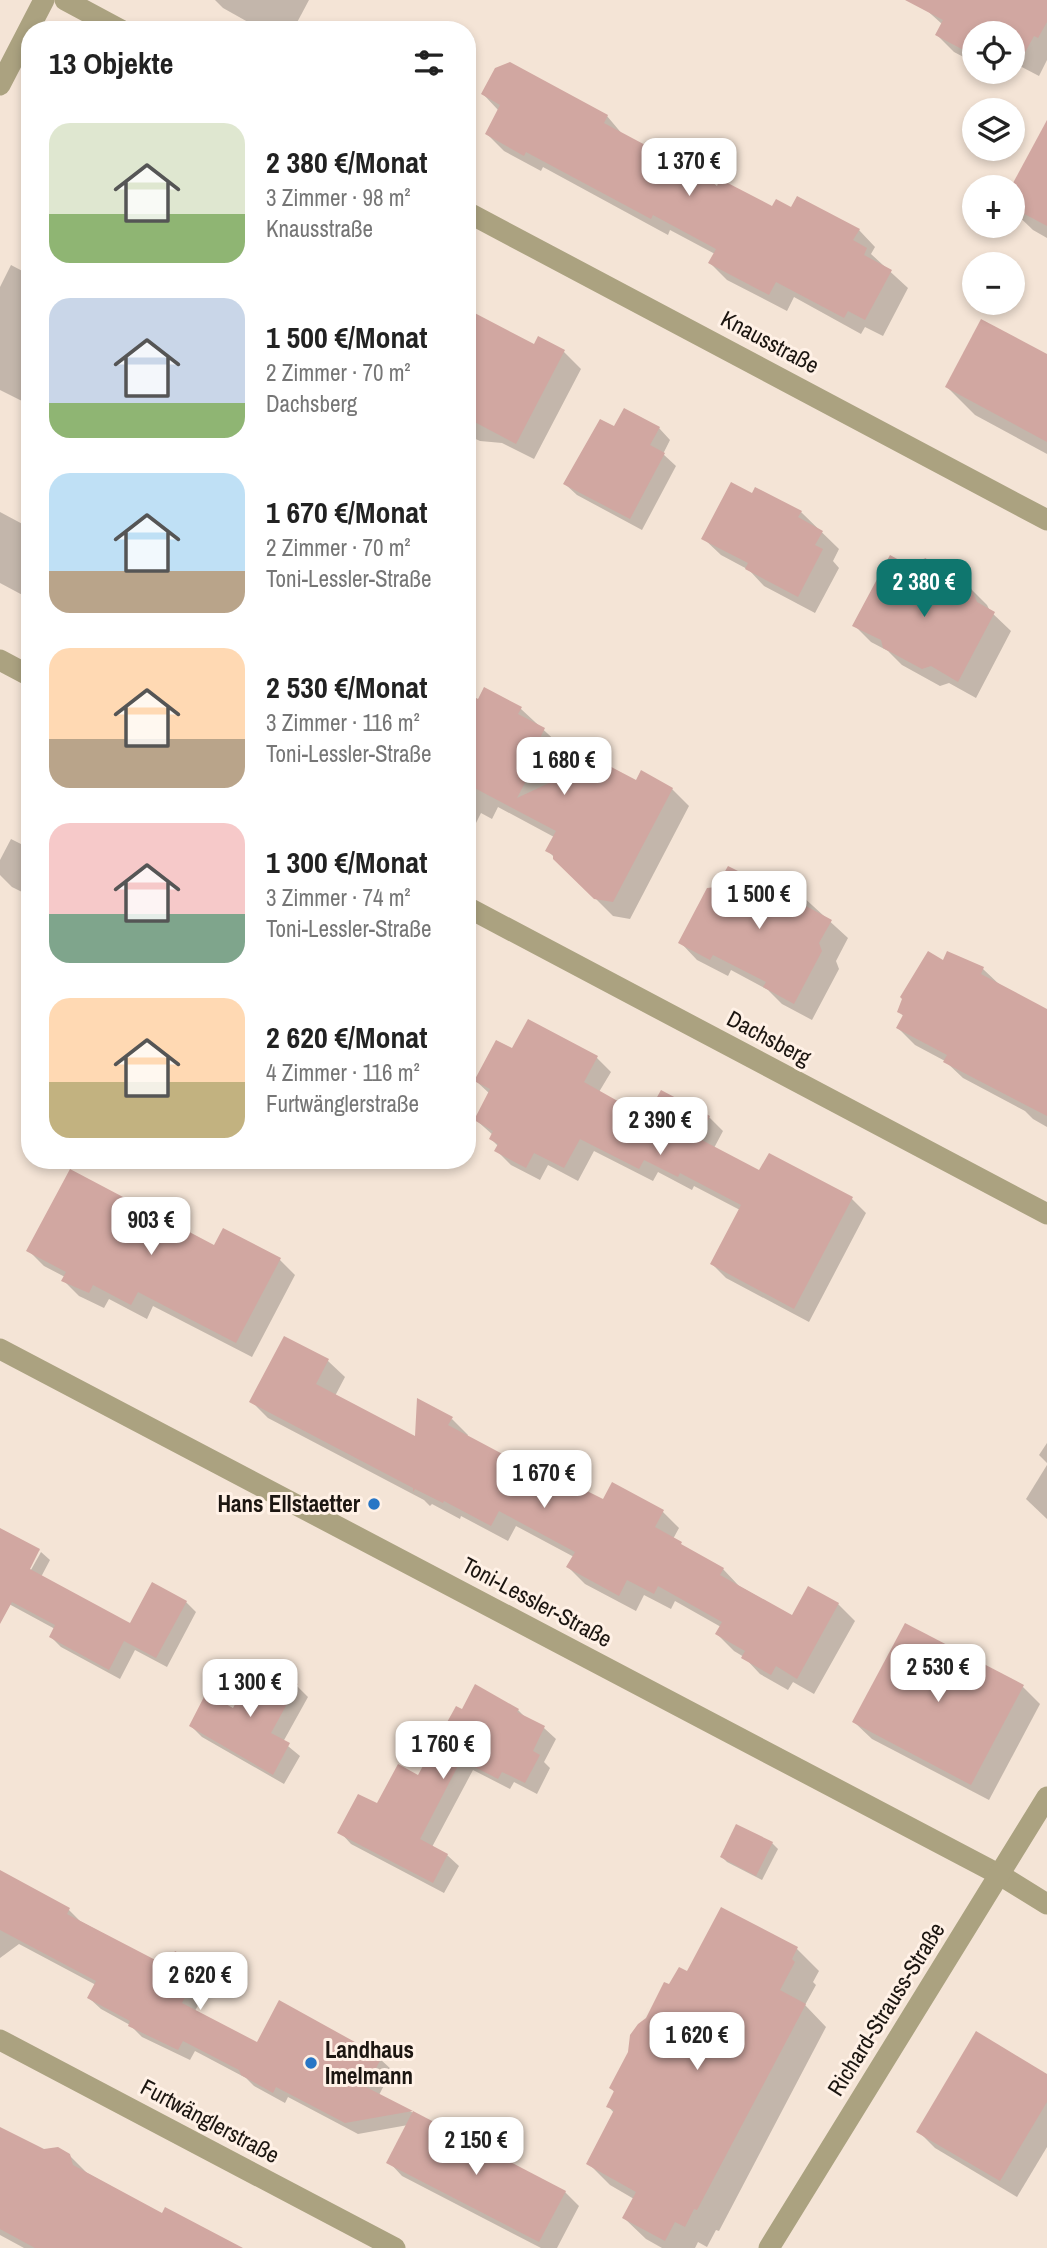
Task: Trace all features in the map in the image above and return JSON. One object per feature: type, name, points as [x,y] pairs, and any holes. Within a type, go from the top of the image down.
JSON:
[{"type":"street","points":[[33,21],[44,0]]},
{"type":"street","points":[[65,0],[104,21]]},
{"type":"street","points":[[0,85],[21,44]]},
{"type":"street","name":"Knausstraße","points":[[476,217],[1047,520]]},
{"type":"street","points":[[0,660],[21,671]]},
{"type":"street","name":"Dachsberg","points":[[476,913],[1047,1214]]},
{"type":"street","name":"Toni-Lessler-Straße","points":[[0,1349],[1000,1875],[1047,1904]]},
{"type":"street","name":"Richard-Strauss-Straße","points":[[769,2248],[1047,1797]]},
{"type":"street","name":"Furtwänglerstraße","points":[[0,2040],[395,2248]]},
{"type":"building","points":[[905,0],[1047,0],[1047,22],[1038,38],[1034,36],[1025,53],[1025,21],[962,21],[962,49],[935,35],[943,20]]},
{"type":"building","points":[[510,62],[608,115],[604,123],[679,163],[682,158],[717,186],[720,179],[772,206],[776,199],[791,207],[797,196],[860,229],[853,240],[867,248],[864,255],[892,270],[865,320],[848,311],[844,318],[776,282],[769,295],[708,263],[716,249],[653,215],[651,219],[526,152],[524,156],[485,134],[500,105],[481,94],[495,68]]},
{"type":"building","points":[[1047,120],[1047,226],[1025,214],[1025,175],[1017,175]]},
{"type":"building","points":[[476,314],[534,344],[538,336],[565,350],[516,444],[476,423]]},
{"type":"building","points":[[981,319],[1047,354],[1047,442],[945,387]]},
{"type":"building","points":[[624,408],[660,427],[650,445],[665,453],[630,519],[563,484],[600,419],[614,426]]},
{"type":"building","points":[[731,482],[752,493],[755,487],[802,511],[798,517],[823,531],[815,545],[823,549],[798,597],[745,569],[748,563],[701,539]]},
{"type":"building","points":[[890,555],[908,565],[926,558],[935,592],[970,586],[977,602],[995,612],[958,682],[931,666],[922,669],[883,648],[881,640],[852,626]]},
{"type":"building","points":[[484,687],[522,707],[518,714],[545,728],[539,740],[546,743],[517,798],[598,760],[636,780],[641,770],[673,788],[613,902],[594,899],[553,859],[553,855],[545,851],[556,831],[476,789],[476,698],[478,699]]},
{"type":"building","points":[[728,866],[752,878],[765,875],[802,894],[804,905],[832,920],[819,943],[822,951],[794,1004],[763,987],[766,982],[713,955],[710,960],[678,943],[707,888],[716,887]]},
{"type":"building","points":[[928,951],[943,960],[947,951],[984,967],[981,974],[1047,1009],[1047,1116],[943,1062],[947,1055],[896,1028],[903,1015],[897,1012],[902,999],[900,997]]},
{"type":"building","points":[[528,1019],[598,1056],[584,1082],[646,1117],[661,1090],[710,1116],[698,1138],[759,1170],[769,1153],[853,1197],[794,1309],[710,1264],[741,1205],[680,1173],[678,1177],[644,1160],[639,1169],[580,1139],[564,1168],[534,1153],[526,1168],[494,1151],[498,1144],[489,1139],[493,1131],[476,1121],[490,1089],[476,1082],[476,1077],[496,1040],[512,1048]]},
{"type":"building","points":[[70,1169],[214,1245],[223,1228],[281,1258],[236,1343],[138,1292],[131,1305],[93,1285],[89,1293],[61,1281],[66,1272],[26,1251]]},
{"type":"building","points":[[284,1336],[329,1359],[316,1384],[415,1436],[417,1398],[453,1417],[448,1425],[574,1492],[577,1486],[603,1499],[612,1482],[664,1510],[655,1527],[724,1568],[720,1575],[792,1615],[808,1586],[839,1603],[797,1679],[776,1666],[771,1675],[741,1658],[745,1651],[715,1634],[722,1622],[658,1586],[654,1594],[627,1580],[619,1596],[566,1567],[575,1552],[499,1511],[491,1526],[444,1501],[443,1503],[415,1489],[413,1492],[413,1488],[249,1402]]},
{"type":"building","points":[[0,1528],[40,1549],[30,1569],[130,1623],[152,1582],[187,1601],[156,1658],[124,1641],[109,1670],[49,1637],[55,1625],[12,1602],[0,1624]]},
{"type":"building","points":[[905,1623],[1024,1685],[971,1785],[852,1722]]},
{"type":"building","points":[[258,1662],[298,1684],[271,1733],[290,1743],[273,1775],[189,1726],[206,1693],[233,1708]]},
{"type":"building","points":[[475,1684],[519,1709],[517,1712],[545,1726],[533,1751],[540,1755],[525,1783],[502,1772],[498,1779],[461,1760],[420,1839],[448,1854],[433,1883],[337,1833],[358,1794],[377,1803],[398,1764],[418,1775],[456,1706],[462,1709]]},
{"type":"building","points":[[736,1824],[773,1842],[756,1876],[720,1857]]},
{"type":"building","points":[[0,1870],[70,1908],[67,1914],[167,1966],[175,1951],[201,1966],[182,2003],[257,2042],[279,2000],[382,2057],[366,2087],[413,2111],[345,2123],[276,2087],[273,2093],[241,2075],[239,2070],[183,2041],[178,2050],[128,2026],[130,2021],[87,1998],[96,1981],[0,1930]]},
{"type":"building","points":[[721,1907],[798,1947],[792,1959],[795,1962],[780,1990],[806,2004],[697,2210],[694,2209],[685,2227],[675,2222],[665,2241],[622,2218],[636,2192],[586,2164],[614,2110],[606,2107],[614,2091],[609,2088],[628,2052],[630,2035],[646,2018],[664,1982],[669,1984],[679,1967],[687,1971]]},
{"type":"building","points":[[976,2031],[1047,2074],[1047,2102],[1000,2181],[916,2132]]},
{"type":"building","points":[[413,2111],[566,2191],[539,2242],[386,2163]]},
{"type":"building","points":[[0,2127],[44,2149],[58,2147],[70,2154],[73,2165],[162,2213],[165,2207],[243,2248],[35,2248],[0,2229]]},
{"type":"place","name":"Hans Ellstaetter","points":[[374,1504]]},
{"type":"place","name":"Landhaus Imelmann","points":[[311,2063]]}]
